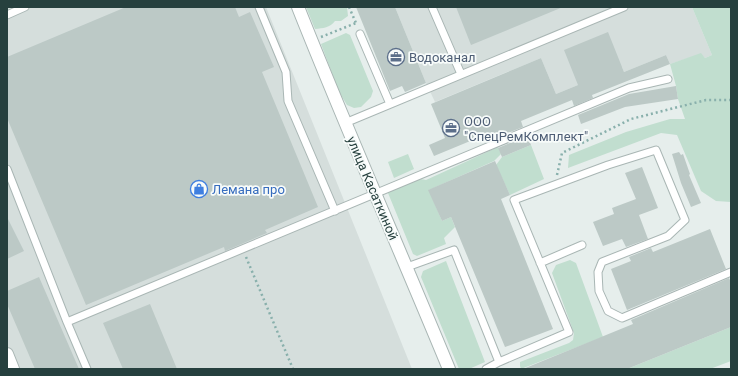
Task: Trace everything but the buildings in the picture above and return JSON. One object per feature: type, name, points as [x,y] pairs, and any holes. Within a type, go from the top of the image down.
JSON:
[{"type":"street","name":"улица Касаткиной","points":[[298,7],[345,123],[449,369]]},
{"type":"street","points":[[7,354],[13,369]]},
{"type":"lane","points":[[7,15],[25,7]]},
{"type":"lane","points":[[259,7],[286,72],[288,102],[335,211]]},
{"type":"lane","points":[[432,7],[461,74]]},
{"type":"lane","points":[[345,123],[624,7]]},
{"type":"lane","points":[[360,34],[390,104]]},
{"type":"lane","points":[[68,322],[629,88],[668,79]]},
{"type":"lane","points":[[486,369],[569,332],[514,200],[608,165],[656,150],[685,220],[668,236],[602,262],[598,272],[599,291],[608,311],[622,318],[731,272]]},
{"type":"lane","points":[[7,169],[87,369]]},
{"type":"lane","points":[[540,263],[582,245]]},
{"type":"lane","points":[[407,267],[454,250],[499,362]]},
{"type":"path","points":[[349,7],[360,34]]},
{"type":"path","points":[[334,31],[356,23]]},
{"type":"path","points":[[555,185],[562,153],[631,119],[706,100],[731,100]]},
{"type":"path","points":[[243,249],[293,369]]},
{"type":"shaded area","points":[[7,7],[266,7],[412,369],[8,369]]},
{"type":"shaded area","points":[[395,7],[692,7],[712,55],[705,58],[701,54],[670,64],[666,55],[624,72],[622,67],[556,94],[541,58],[435,102]]},
{"type":"green space","points":[[306,7],[347,7],[348,16],[341,21],[335,21],[324,28],[315,29]]},
{"type":"green space","points":[[692,7],[731,7],[731,202],[716,201],[701,191],[677,135],[661,133],[568,168],[569,155],[626,132],[670,119],[685,119],[678,99],[670,64],[701,53],[705,58],[712,55]]},
{"type":"green space","points":[[346,33],[350,35],[373,91],[371,97],[361,107],[354,108],[347,105],[339,92],[321,44]]},
{"type":"green space","points":[[531,145],[544,179],[510,195],[496,165],[502,157]]},
{"type":"green space","points":[[498,147],[501,154],[494,161],[429,190],[442,221],[451,217],[455,227],[444,238],[446,244],[417,256],[413,254],[388,193],[412,181],[422,179],[426,180]]},
{"type":"green space","points":[[408,154],[414,169],[394,178],[388,162]]},
{"type":"green space","points":[[570,260],[576,263],[603,337],[521,369],[520,362],[569,343],[573,340],[574,333],[552,273],[556,265]]},
{"type":"green space","points":[[446,261],[485,362],[469,369],[459,369],[421,277],[423,271]]},
{"type":"green space","points":[[731,327],[731,361],[710,369],[627,369]]},
{"type":"place","name":"Водоканал","points":[[396,57]]},
{"type":"place","name":"ООО \"СпецРемКомплект\"","points":[[451,128]]},
{"type":"place","name":"Лемана про","points":[[199,189]]}]
